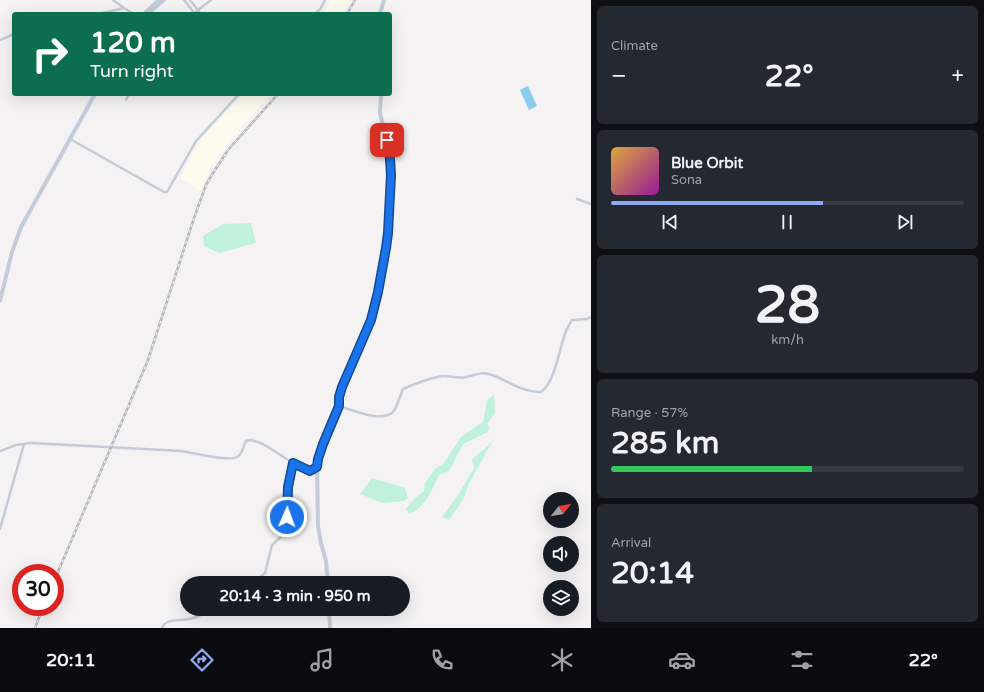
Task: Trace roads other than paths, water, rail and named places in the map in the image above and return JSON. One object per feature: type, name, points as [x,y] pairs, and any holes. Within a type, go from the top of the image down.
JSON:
[{"type":"street","points":[[113,0],[131,12]]},
{"type":"street","points":[[184,0],[193,12]]},
{"type":"street","points":[[190,0],[198,10],[211,0]]},
{"type":"street","points":[[317,12],[325,0]]},
{"type":"street","points":[[381,12],[384,0]]},
{"type":"street","points":[[148,12],[162,1]]},
{"type":"street","points":[[107,12],[124,8]]},
{"type":"street","points":[[0,40],[12,35]]},
{"type":"street","points":[[0,301],[12,252],[21,227],[94,96]]},
{"type":"street","points":[[126,100],[128,96]]},
{"type":"street","points":[[70,139],[164,192],[167,192],[196,141],[237,96]]},
{"type":"street","points":[[327,576],[326,561],[320,543],[318,526],[317,467],[323,444],[339,406],[339,397],[342,387],[354,361],[374,309],[386,248],[390,165],[387,140],[380,114],[381,96]]},
{"type":"street","points":[[577,199],[591,204]]},
{"type":"street","points":[[339,406],[374,416],[385,416],[394,411],[403,389],[443,376],[465,378],[482,373],[492,374],[525,390],[541,392],[546,389],[552,378],[566,330],[572,320],[587,319],[591,317]]},
{"type":"street","points":[[0,452],[16,445],[24,444],[182,451],[197,455],[234,459],[240,455],[246,441],[250,440],[261,443],[293,463],[310,471],[317,467]]},
{"type":"street","points":[[0,529],[24,444]]},
{"type":"street","points":[[261,576],[265,573],[272,545],[284,534],[287,517],[288,487],[293,463]]},
{"type":"street","points":[[162,628],[164,624],[169,622],[190,619],[197,616]]},
{"type":"street","points":[[329,616],[330,628]]},
{"type":"water","points":[[528,86],[537,106],[529,110],[520,90]]},
{"type":"railway","points":[[348,12],[355,0]]},
{"type":"railway","points":[[61,564],[148,360],[206,185],[228,150],[276,96]]},
{"type":"railway","points":[[35,628],[40,616]]}]
